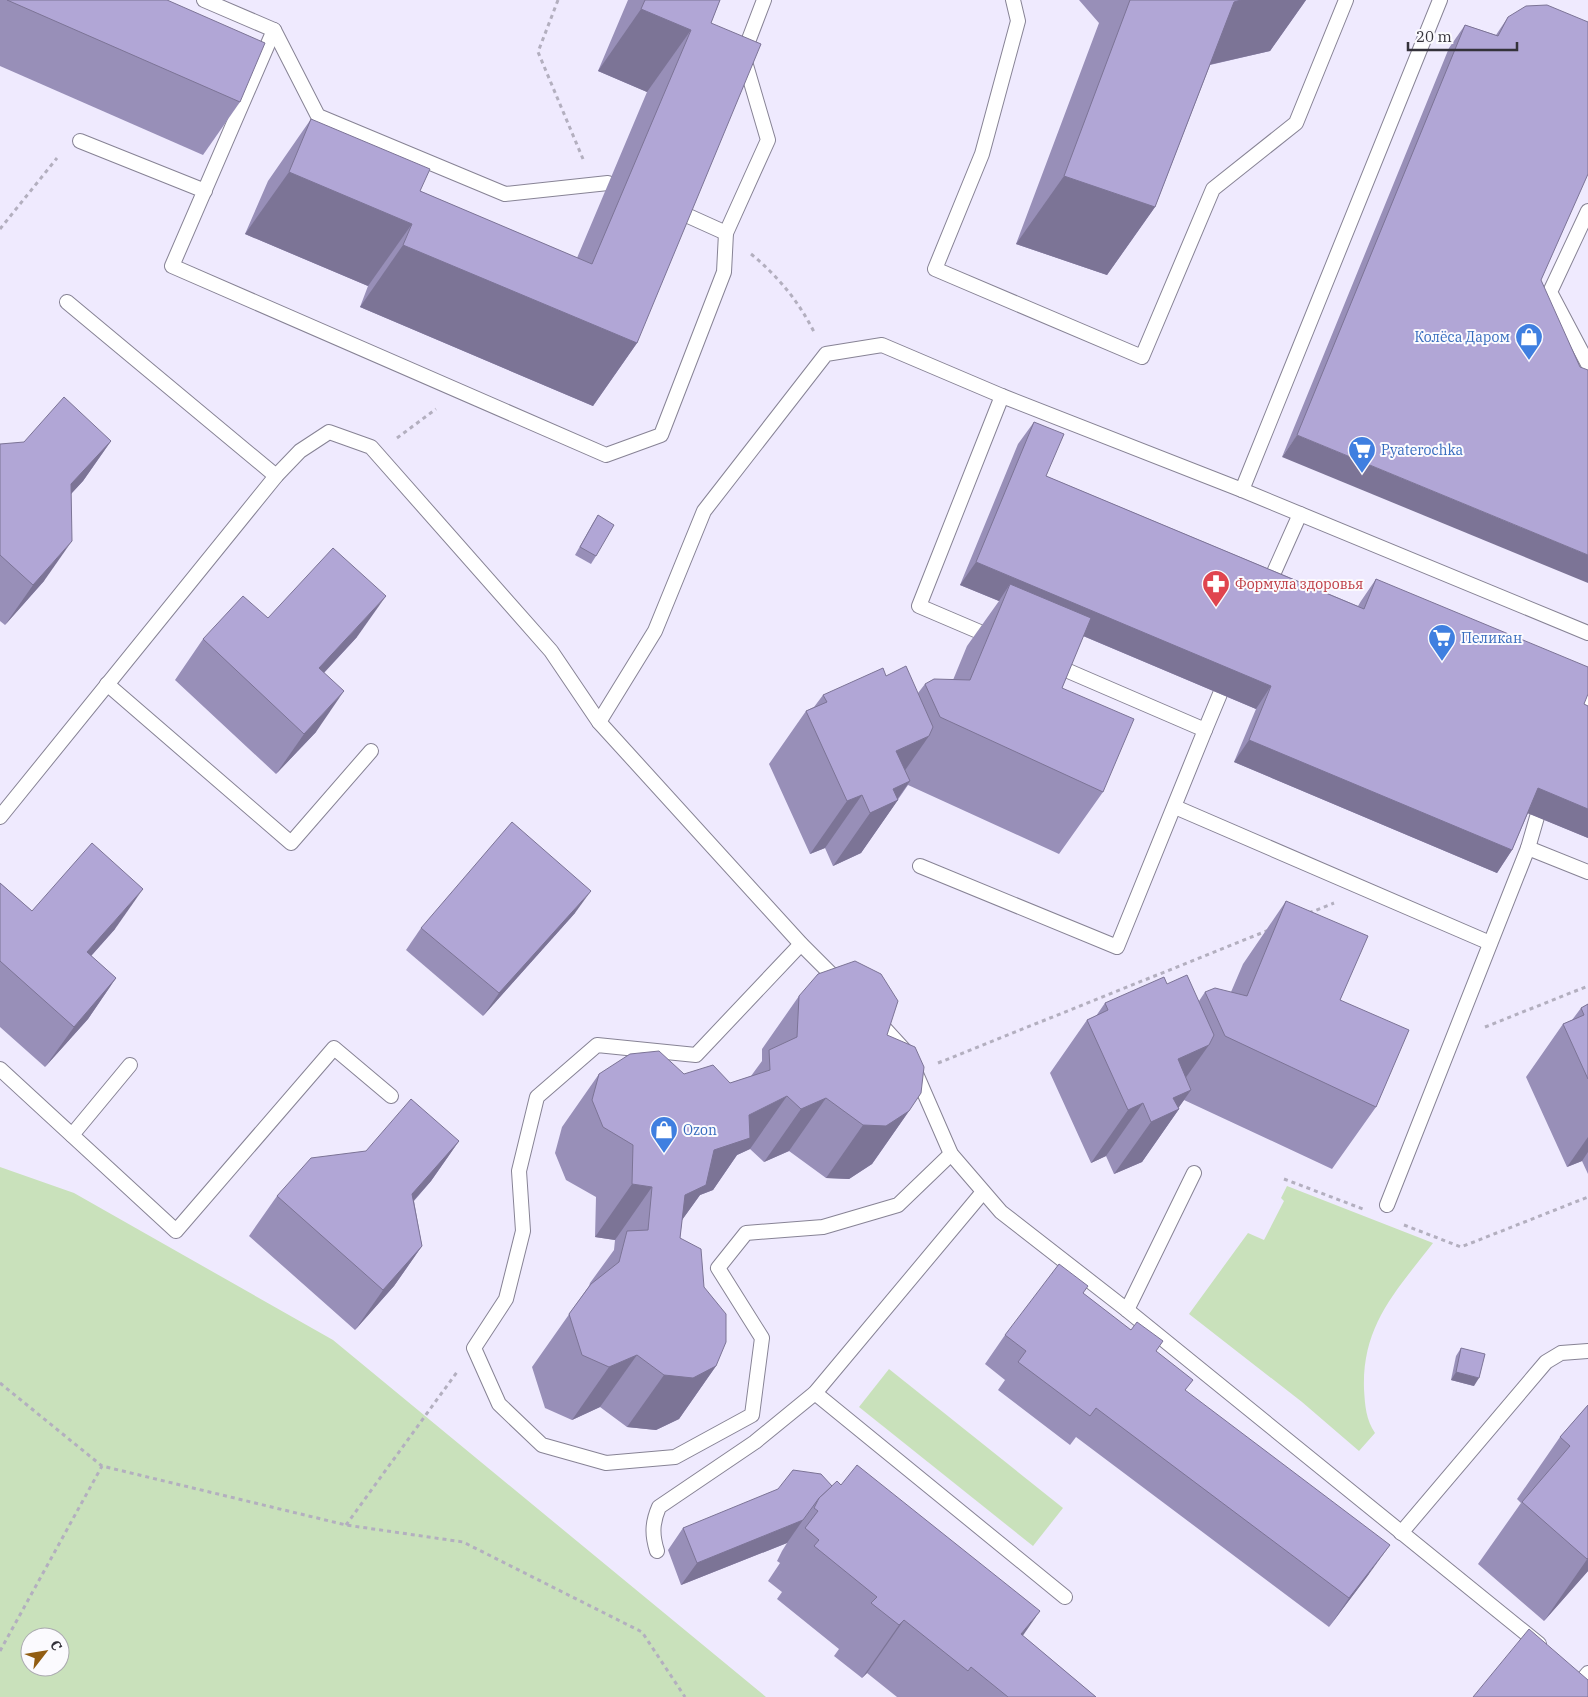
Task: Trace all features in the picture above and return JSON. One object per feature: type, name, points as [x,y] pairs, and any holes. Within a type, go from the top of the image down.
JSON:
[{"type":"lane","points":[[204,0],[274,30],[318,116],[505,194],[601,184]]},
{"type":"lane","points":[[274,30],[172,266],[606,454],[661,435],[724,272],[726,233],[768,140],[743,55],[764,0]]},
{"type":"lane","points":[[1013,0],[1018,21],[982,154],[935,269],[1142,356],[1213,189],[1296,123],[1346,0]]},
{"type":"lane","points":[[1242,490],[1440,0]]},
{"type":"lane","points":[[80,141],[205,192]]},
{"type":"lane","points":[[675,210],[726,233]]},
{"type":"lane","points":[[1588,211],[1550,292],[1588,364]]},
{"type":"lane","points":[[67,302],[276,476]]},
{"type":"lane","points":[[598,722],[655,631],[704,511],[826,354],[882,345],[1002,396],[1242,490],[1588,633]]},
{"type":"lane","points":[[1002,396],[919,606],[1008,645]]},
{"type":"lane","points":[[0,817],[276,476],[300,451],[329,432],[371,447],[551,651],[598,722],[801,944],[847,990]]},
{"type":"lane","points":[[1264,595],[1300,514]]},
{"type":"lane","points":[[1035,656],[1204,730]]},
{"type":"lane","points":[[107,684],[291,843],[371,751]]},
{"type":"lane","points":[[920,866],[1117,947],[1220,694]]},
{"type":"lane","points":[[1575,729],[1588,697]]},
{"type":"lane","points":[[1175,807],[1490,943]]},
{"type":"lane","points":[[1387,1205],[1528,848],[1538,817]]},
{"type":"lane","points":[[1528,848],[1588,872]]},
{"type":"lane","points":[[801,944],[696,1055],[597,1045],[538,1097],[519,1171],[523,1231],[506,1299],[474,1348],[498,1404],[542,1445],[606,1462],[675,1457],[752,1415],[762,1338],[718,1268],[746,1233],[823,1227],[898,1205],[951,1154]]},
{"type":"lane","points":[[867,1010],[907,1053],[917,1072],[951,1154],[1000,1212],[1127,1310],[1552,1655]]},
{"type":"lane","points":[[0,1069],[176,1231],[334,1048],[391,1096]]},
{"type":"lane","points":[[72,1135],[130,1065]]},
{"type":"lane","points":[[1127,1310],[1194,1173]]},
{"type":"lane","points":[[657,1552],[652,1536],[654,1518],[659,1507],[755,1442],[815,1393],[983,1192]]},
{"type":"lane","points":[[1401,1532],[1546,1362],[1561,1353],[1588,1351]]},
{"type":"lane","points":[[815,1393],[1065,1597]]},
{"type":"path","points":[[558,0],[538,52],[601,184]]},
{"type":"path","points":[[0,230],[57,158]]},
{"type":"path","points":[[726,233],[767,267],[803,309],[826,354]]},
{"type":"path","points":[[376,453],[461,392]]},
{"type":"path","points":[[1302,916],[1366,890]]},
{"type":"path","points":[[917,1072],[1275,927]]},
{"type":"path","points":[[1452,1040],[1588,986]]},
{"type":"path","points":[[1284,1179],[1368,1211]]},
{"type":"path","points":[[1396,1222],[1460,1247],[1588,1197]]},
{"type":"path","points":[[346,1525],[474,1348]]},
{"type":"path","points":[[0,1383],[102,1466],[346,1525],[463,1542],[642,1632],[685,1697]]},
{"type":"path","points":[[0,1651],[102,1466]]},
{"type":"green space","points":[[0,1167],[74,1193],[333,1340],[766,1697],[0,1697]]},
{"type":"green space","points":[[1287,1186],[1433,1243],[1394,1293],[1375,1327],[1365,1366],[1364,1389],[1368,1418],[1375,1433],[1359,1451],[1302,1402],[1189,1314],[1248,1233],[1264,1240],[1284,1201],[1281,1198]]},
{"type":"green space","points":[[889,1369],[1063,1508],[1033,1546],[859,1407]]},
{"type":"building","points":[[7,0],[167,0],[265,43],[240,102]]},
{"type":"building","points":[[645,0],[720,0],[711,23],[761,44],[637,343],[403,245],[412,224],[289,172],[311,119],[430,169],[420,191],[592,264],[691,30],[641,9]]},
{"type":"building","points":[[1130,0],[1241,0],[1234,2],[1155,207],[1064,176]]},
{"type":"building","points":[[1547,5],[1588,22],[1588,174],[1541,280],[1580,367],[1588,370],[1588,555],[1297,435],[1465,25],[1498,36],[1508,17],[1526,6]]},
{"type":"building","points":[[64,397],[111,441],[71,484],[72,541],[33,585],[0,555],[0,444],[24,442]]},
{"type":"building","points":[[1034,422],[1064,434],[1046,476],[1364,609],[1376,579],[1588,667],[1588,694],[1584,704],[1588,706],[1588,809],[1538,788],[1512,850],[1249,740],[1271,686],[976,562]]},
{"type":"building","points":[[598,515],[614,525],[596,556],[580,547]]},
{"type":"building","points":[[333,548],[386,596],[319,668],[344,691],[304,734],[203,639],[243,596],[268,618]]},
{"type":"building","points":[[1010,584],[1091,618],[1062,688],[1134,719],[1103,792],[940,717],[925,684],[934,679],[970,680]]},
{"type":"building","points":[[906,666],[933,727],[929,736],[896,751],[910,781],[893,789],[898,800],[870,813],[862,795],[847,801],[806,711],[827,702],[823,695],[883,668],[886,676]]},
{"type":"building","points":[[512,822],[591,891],[499,993],[421,928]]},
{"type":"building","points":[[92,843],[143,889],[87,952],[116,978],[74,1027],[0,961],[0,883],[32,911]]},
{"type":"building","points":[[1286,901],[1368,936],[1340,1000],[1409,1030],[1376,1107],[1225,1036],[1205,992],[1215,988],[1247,996]]},
{"type":"building","points":[[855,961],[881,974],[898,1001],[887,1035],[915,1047],[924,1067],[921,1093],[909,1111],[886,1126],[863,1125],[826,1098],[801,1109],[787,1096],[749,1115],[750,1138],[714,1150],[706,1185],[685,1195],[680,1238],[701,1249],[704,1287],[726,1314],[726,1342],[716,1366],[693,1378],[664,1375],[637,1355],[609,1367],[582,1355],[569,1314],[591,1284],[619,1262],[627,1231],[648,1230],[652,1187],[632,1184],[633,1145],[603,1127],[592,1100],[599,1074],[630,1054],[659,1051],[684,1074],[713,1065],[730,1083],[770,1070],[769,1050],[797,1037],[799,996],[818,974]]},
{"type":"building","points":[[1187,975],[1214,1035],[1209,1045],[1178,1059],[1191,1090],[1173,1098],[1179,1109],[1151,1122],[1143,1103],[1128,1110],[1087,1020],[1108,1010],[1105,1003],[1164,977],[1167,984]]},
{"type":"building","points":[[1588,1004],[1588,1079],[1563,1024],[1584,1015],[1581,1008]]},
{"type":"building","points":[[411,1099],[459,1141],[412,1194],[422,1246],[383,1290],[277,1196],[311,1158],[366,1151]]},
{"type":"building","points":[[1059,1264],[1088,1286],[1083,1293],[1131,1330],[1137,1322],[1163,1341],[1156,1351],[1193,1380],[1185,1390],[1390,1545],[1349,1598],[1096,1408],[1090,1416],[1018,1362],[1026,1351],[1005,1335]]},
{"type":"building","points":[[1461,1348],[1485,1354],[1479,1378],[1456,1372]]},
{"type":"building","points":[[1588,1405],[1587,1559],[1522,1502],[1570,1446],[1560,1437]]},
{"type":"building","points":[[857,1465],[1040,1611],[1021,1634],[1096,1697],[1008,1697],[971,1667],[968,1671],[904,1620],[899,1625],[871,1603],[877,1597],[814,1546],[819,1540],[805,1528],[818,1511],[814,1508],[819,1498],[837,1481],[841,1485]]},
{"type":"building","points":[[793,1470],[821,1474],[832,1486],[819,1498],[803,1520],[697,1563],[683,1528],[778,1489]]},
{"type":"building","points":[[1529,1629],[1588,1680],[1588,1697],[1473,1697]]},
{"type":"place","name":"Колёса Даром","points":[[1529,361]]},
{"type":"place","name":"Pyaterochka","points":[[1362,474]]},
{"type":"place","name":"Формула здоровья","points":[[1216,608]]},
{"type":"place","name":"Пеликан","points":[[1442,662]]},
{"type":"place","name":"Ozon","points":[[664,1154]]}]
